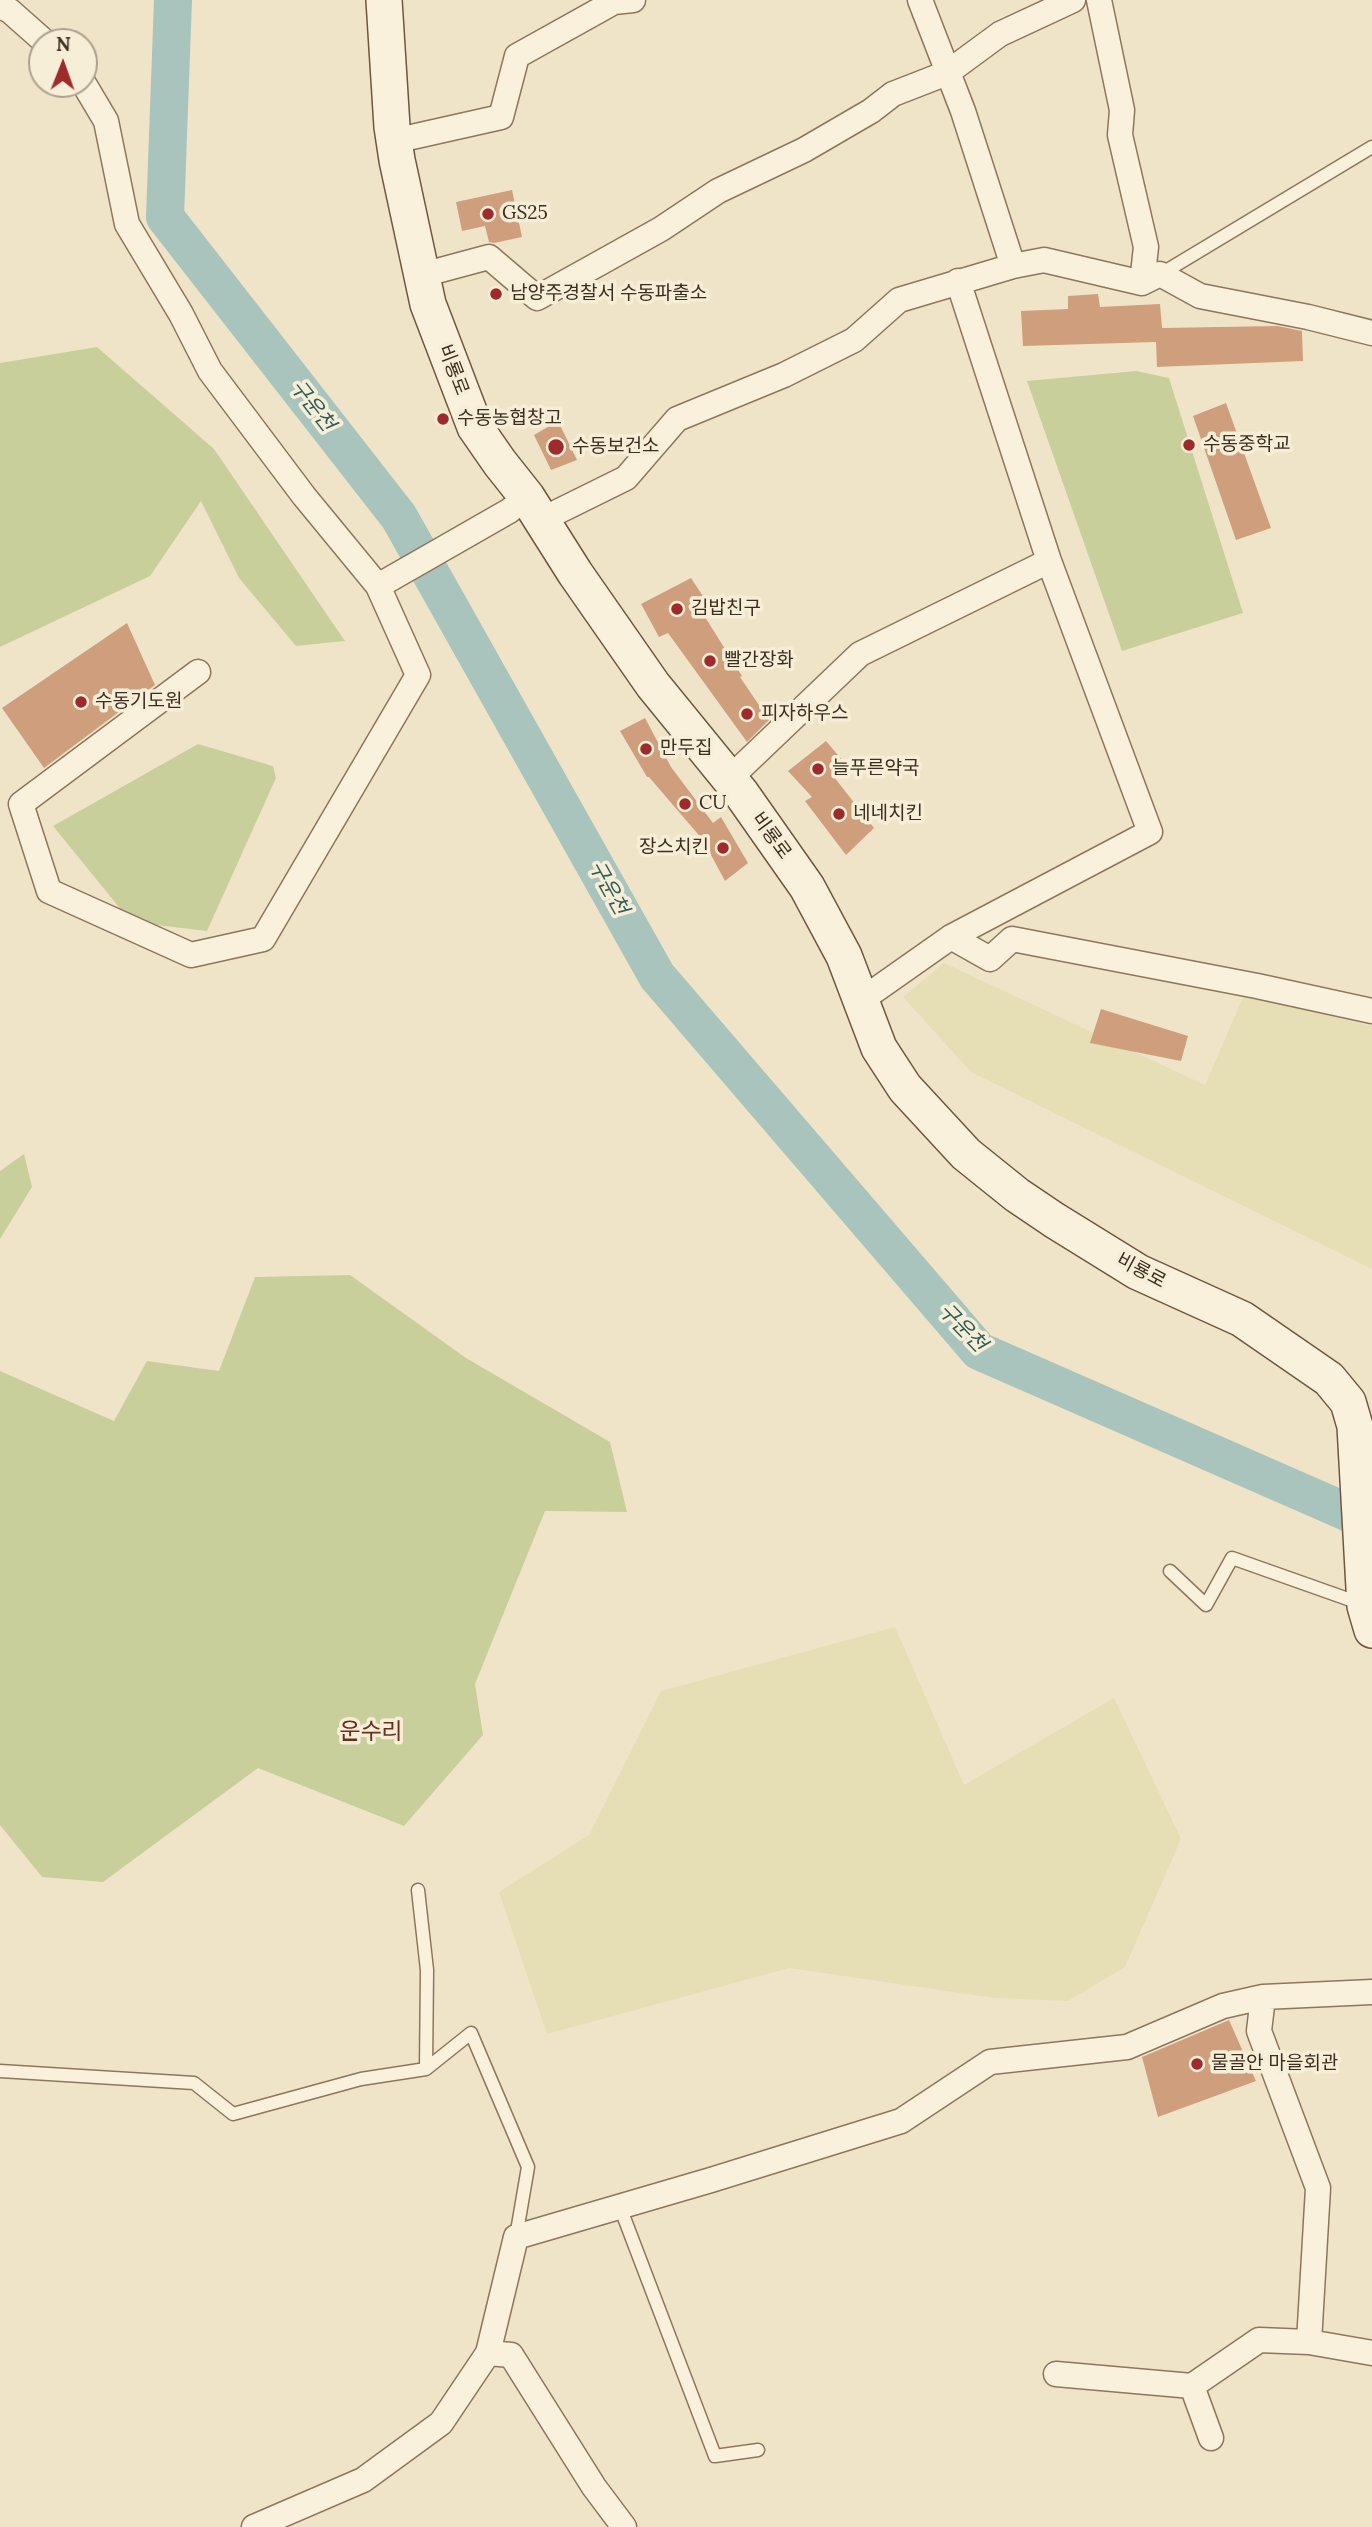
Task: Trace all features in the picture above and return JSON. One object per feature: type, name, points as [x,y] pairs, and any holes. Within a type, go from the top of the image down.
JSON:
[{"type":"main road","name":"비룡로","points":[[384,0],[394,141],[428,304],[475,427],[500,463],[525,509],[653,685],[729,779],[807,887],[844,956],[879,1048],[905,1088],[966,1154],[1054,1220],[1138,1272],[1242,1319],[1329,1379],[1348,1402],[1355,1426],[1369,1618]]},
{"type":"street","points":[[920,0],[963,111],[1013,266]]},
{"type":"street","points":[[422,275],[489,257],[537,298],[661,229],[718,191],[804,150],[871,111],[893,94],[947,73],[1000,34],[1073,0]]},
{"type":"street","points":[[1099,0],[1122,110],[1120,135],[1151,278]]},
{"type":"street","points":[[394,141],[501,117],[517,56],[621,1]]},
{"type":"street","points":[[0,6],[28,28]]},
{"type":"street","points":[[92,98],[106,121],[127,224],[181,314],[211,371],[304,496],[383,584],[418,675],[263,939],[191,955],[48,891],[21,804],[198,672]]},
{"type":"street","points":[[383,584],[525,509],[626,478],[677,419],[784,375],[854,340],[899,300],[1013,266],[1044,260],[1151,278],[1200,296],[1308,317],[1372,333]]},
{"type":"street","points":[[860,1000],[951,937],[1150,832],[1049,561],[958,281]]},
{"type":"street","points":[[729,779],[859,654],[1049,561]]},
{"type":"street","points":[[951,937],[990,959],[1012,939],[1372,1011]]},
{"type":"street","points":[[254,2527],[362,2480],[441,2423],[488,2353],[516,2237],[901,2121],[990,2062],[1128,2047],[1223,2006],[1263,1997],[1372,1992]]},
{"type":"street","points":[[1263,1997],[1259,2031],[1318,2188],[1309,2342]]},
{"type":"street","points":[[1056,2374],[1192,2386],[1259,2340],[1309,2342],[1372,2353]]},
{"type":"street","points":[[488,2353],[511,2355],[594,2487],[624,2527]]},
{"type":"street","points":[[1192,2386],[1211,2438]]},
{"type":"lane","points":[[1151,278],[1372,147]]},
{"type":"lane","points":[[1170,1571],[1206,1605],[1232,1558],[1369,1618]]},
{"type":"lane","points":[[418,1890],[427,1970],[426,2069]]},
{"type":"lane","points":[[0,2071],[194,2083],[233,2115],[361,2079],[426,2069],[471,2033],[528,2167],[516,2237]]},
{"type":"lane","points":[[620,2207],[715,2456],[758,2450]]},
{"type":"shaded area","points":[[944,963],[1205,1085],[1244,995],[1372,1026],[1372,1269],[971,1072],[903,997]]},
{"type":"shaded area","points":[[895,1627],[964,1785],[1114,1698],[1181,1839],[1125,1967],[1068,2001],[995,1998],[789,1968],[547,2034],[499,1892],[589,1835],[661,1691]]},
{"type":"green space","points":[[97,347],[214,449],[345,641],[296,646],[239,578],[201,501],[150,576],[0,647],[0,363]]},
{"type":"green space","points":[[1136,371],[1169,378],[1243,613],[1122,651],[1027,381]]},
{"type":"green space","points":[[198,744],[273,766],[276,778],[207,931],[131,922],[53,826]]},
{"type":"green space","points":[[24,1154],[32,1187],[0,1239],[0,1171]]},
{"type":"green space","points":[[350,1275],[466,1358],[610,1442],[627,1512],[545,1511],[475,1684],[483,1735],[404,1826],[258,1768],[103,1882],[42,1877],[0,1825],[0,1371],[114,1421],[147,1361],[219,1371],[255,1277]]},
{"type":"building","name":"GS25","points":[[512,190],[522,237],[494,243],[489,242],[485,226],[462,231],[456,202]]},
{"type":"building","points":[[1098,294],[1100,307],[1160,304],[1162,328],[1278,326],[1302,331],[1303,361],[1157,367],[1156,342],[1023,346],[1021,311],[1068,309],[1068,296]]},
{"type":"building","points":[[1226,403],[1271,528],[1236,540],[1193,416]]},
{"type":"building","name":"수동보건소","points":[[558,421],[577,460],[551,470],[534,435]]},
{"type":"building","points":[[691,578],[714,613],[705,617],[769,720],[747,742],[668,633],[659,637],[641,604]]},
{"type":"building","name":"수동기도원","points":[[127,623],[155,685],[44,768],[2,708]]},
{"type":"building","points":[[645,718],[671,767],[713,823],[721,817],[748,863],[725,881],[703,840],[647,777],[620,731]]},
{"type":"building","name":"네네치킨","points":[[826,741],[848,767],[834,777],[874,828],[846,855],[805,801],[812,797],[788,771]]},
{"type":"building","points":[[1101,1009],[1188,1036],[1181,1061],[1090,1043]]},
{"type":"building","name":"물골안 마을회관","points":[[1229,2020],[1256,2081],[1158,2117],[1142,2057]]},
{"type":"waterway","name":"구운천","points":[[173,0],[165,217],[399,517],[657,976],[979,1351],[1372,1523]]},
{"type":"place","name":"GS25","points":[[488,214]]},
{"type":"place","name":"남양주경찰서 수동파출소","points":[[496,294]]},
{"type":"place","name":"수동농협창고","points":[[443,419]]},
{"type":"place","name":"수동중학교","points":[[1189,445]]},
{"type":"place","name":"수동보건소","points":[[556,447]]},
{"type":"place","name":"김밥친구","points":[[677,609]]},
{"type":"place","name":"빨간장화","points":[[710,661]]},
{"type":"place","name":"수동기도원","points":[[81,702]]},
{"type":"place","name":"피자하우스","points":[[747,714]]},
{"type":"place","name":"만두집","points":[[646,749]]},
{"type":"place","name":"늘푸른약국","points":[[818,769]]},
{"type":"place","name":"CU","points":[[685,804]]},
{"type":"place","name":"네네치킨","points":[[839,814]]},
{"type":"place","name":"장스치킨","points":[[723,848]]},
{"type":"place","name":"물골안 마을회관","points":[[1197,2064]]},
{"type":"district","name":"운수리","points":[[371,1732]]}]
